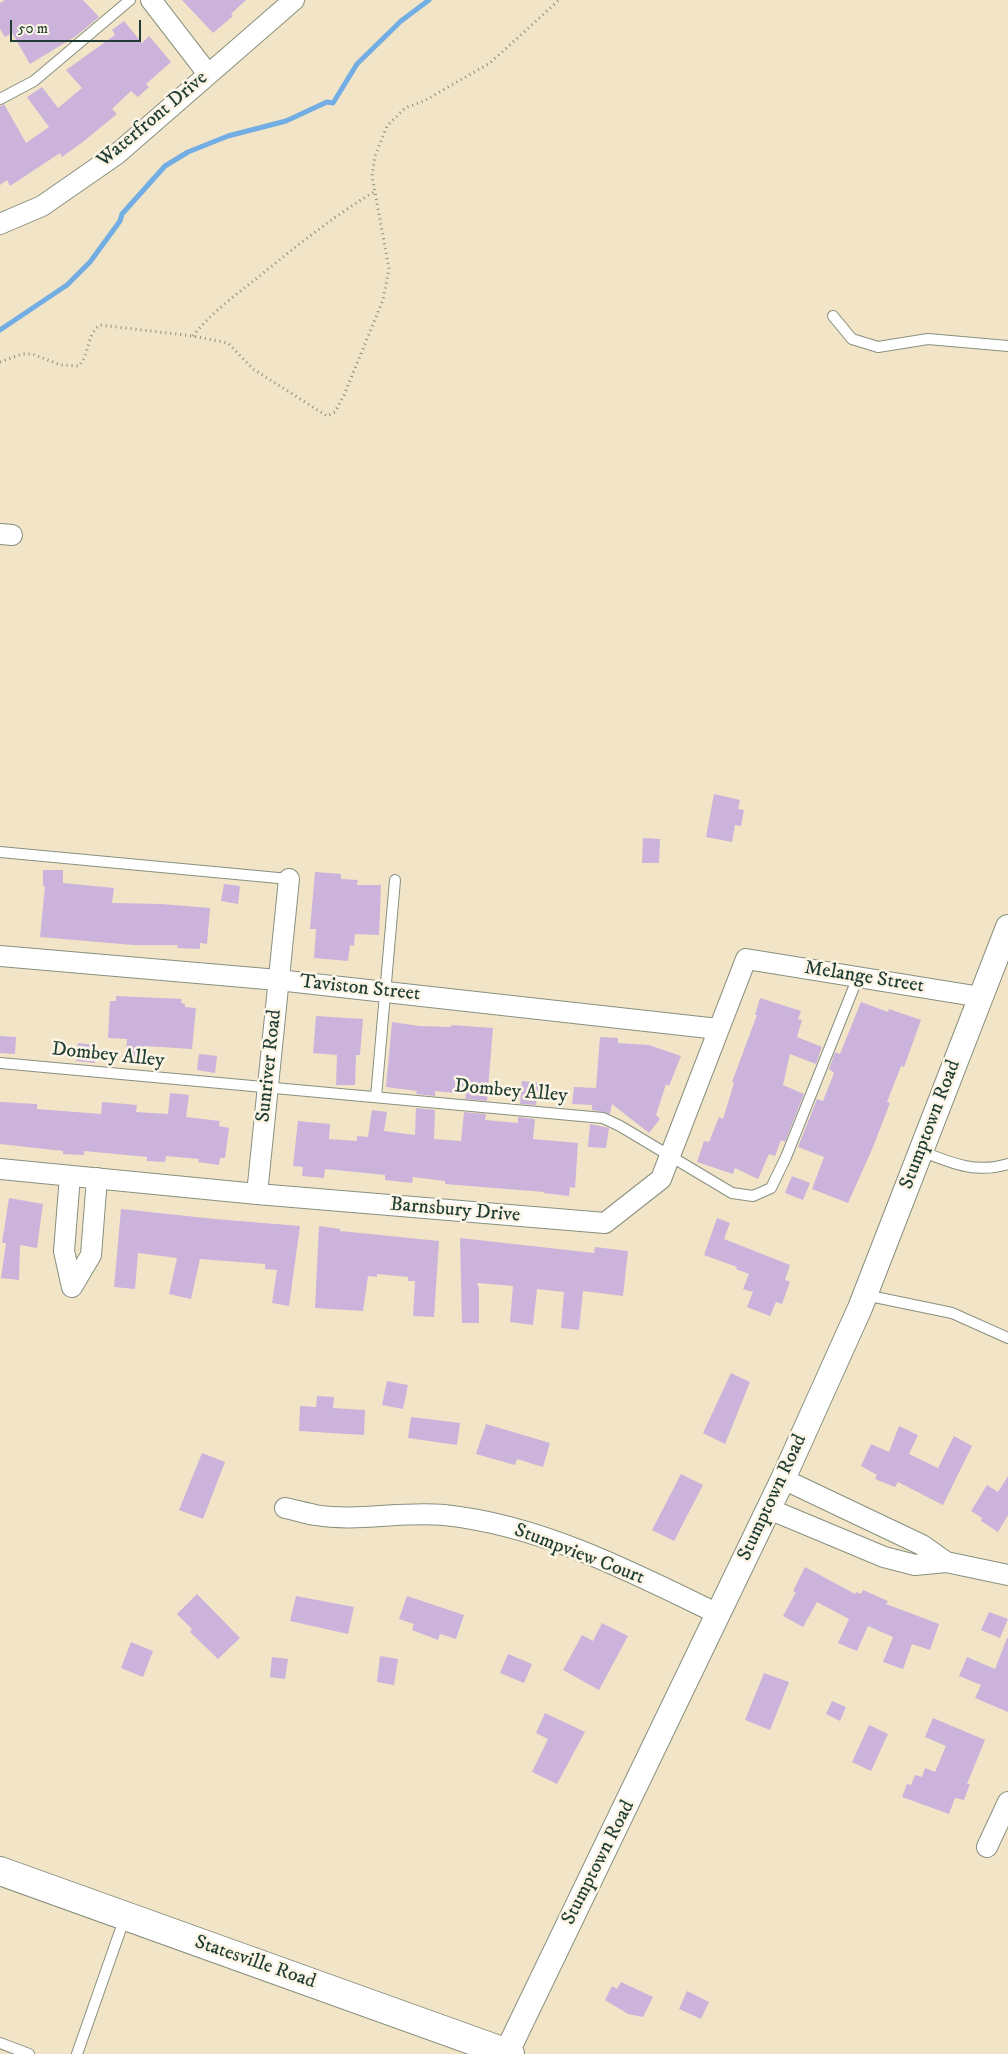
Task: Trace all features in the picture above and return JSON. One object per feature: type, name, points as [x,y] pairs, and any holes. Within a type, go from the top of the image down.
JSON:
[{"type":"main road","name":"Statesville Road","points":[[0,1871],[508,2054]]},
{"type":"street","points":[[151,0],[208,74]]},
{"type":"street","name":"Waterfront Drive","points":[[0,224],[42,206],[117,154],[294,0]]},
{"type":"street","name":"Sunriver Road","points":[[257,1194],[289,879]]},
{"type":"street","name":"Stumptown Road","points":[[508,2054],[769,1509],[865,1295],[1008,928]]},
{"type":"street","name":"Taviston Street","points":[[0,956],[278,980],[718,1029]]},
{"type":"street","name":"Melange Street","points":[[746,959],[981,997]]},
{"type":"street","name":"Barnsbury Drive","points":[[0,1169],[257,1194],[605,1223],[661,1179],[746,959]]},
{"type":"street","points":[[70,1176],[64,1251],[72,1287],[91,1255],[96,1178]]},
{"type":"street","points":[[783,1479],[922,1545],[946,1562]]},
{"type":"street","name":"Stumpview Court","points":[[285,1508],[315,1515],[445,1515],[497,1525],[550,1540],[601,1559],[718,1614]]},
{"type":"street","points":[[769,1509],[884,1558],[915,1565],[946,1562],[1008,1575]]},
{"type":"street","points":[[987,1847],[1008,1802]]},
{"type":"lane","points":[[0,100],[34,81],[130,0]]},
{"type":"lane","points":[[834,316],[852,338],[878,347],[928,339],[1008,346]]},
{"type":"lane","points":[[0,852],[289,879]]},
{"type":"lane","points":[[376,1097],[384,992],[396,880]]},
{"type":"lane","name":"Dombey Alley","points":[[0,1062],[268,1089],[603,1118],[620,1126],[732,1193],[753,1196],[771,1188],[786,1157],[858,977]]},
{"type":"lane","points":[[921,1151],[959,1166],[995,1168],[1008,1164]]},
{"type":"lane","points":[[865,1295],[952,1313],[1008,1338]]},
{"type":"lane","points":[[77,2054],[124,1917]]},
{"type":"lane","points":[[0,2043],[29,2054]]},
{"type":"path","points":[[0,362],[22,354],[32,354],[61,365],[79,366],[84,360],[92,331],[100,325],[193,336],[228,343],[253,369],[327,416],[335,412],[344,395],[383,300],[389,269],[372,176],[375,156],[387,126],[396,115],[490,63],[559,0]]},
{"type":"path","points":[[193,336],[230,299],[299,244],[345,210],[374,192]]},
{"type":"building","points":[[5,0],[83,0],[99,17],[76,36],[30,64],[12,33],[5,37],[0,29],[0,3]]},
{"type":"building","points":[[182,0],[246,0],[231,14],[233,16],[213,33]]},
{"type":"building","points":[[124,21],[142,43],[149,36],[171,62],[146,84],[149,87],[138,97],[131,91],[112,109],[117,114],[62,157],[60,153],[10,186],[7,180],[0,185],[0,106],[4,104],[26,143],[49,127],[27,97],[42,87],[58,108],[82,88],[66,70],[115,35],[112,30]]},
{"type":"building","points":[[714,794],[740,800],[738,809],[744,810],[741,826],[735,825],[732,842],[706,837]]},
{"type":"building","points":[[643,838],[660,839],[659,863],[642,863]]},
{"type":"building","points":[[43,870],[63,870],[63,883],[114,888],[112,903],[210,908],[207,944],[200,943],[200,949],[177,948],[178,945],[133,945],[40,937],[45,886],[43,886]]},
{"type":"building","points":[[315,872],[341,874],[341,879],[358,880],[357,885],[381,885],[379,935],[355,934],[354,946],[350,945],[348,961],[314,958],[316,929],[310,929]]},
{"type":"building","points":[[224,884],[240,886],[238,904],[221,901]]},
{"type":"building","points":[[116,996],[182,999],[181,1003],[185,1004],[185,1007],[196,1008],[192,1049],[145,1046],[143,1064],[125,1063],[127,1039],[108,1038],[110,1001],[116,1001]]},
{"type":"building","points":[[760,998],[801,1011],[798,1019],[802,1020],[797,1037],[822,1047],[816,1064],[790,1054],[783,1085],[804,1094],[785,1142],[781,1140],[775,1156],[769,1154],[758,1179],[735,1168],[733,1174],[697,1162],[704,1141],[709,1142],[719,1117],[723,1119],[734,1083],[732,1082],[757,1015],[755,1015]]},
{"type":"building","points":[[861,1002],[888,1012],[889,1009],[921,1020],[904,1067],[901,1066],[887,1102],[890,1103],[873,1147],[848,1203],[812,1189],[824,1157],[798,1147],[817,1099],[823,1101],[834,1073],[829,1069],[835,1052],[840,1054]]},
{"type":"building","points":[[316,1016],[363,1019],[360,1055],[356,1055],[355,1085],[336,1085],[337,1055],[313,1053]]},
{"type":"building","points":[[392,1022],[419,1026],[451,1027],[451,1025],[493,1028],[487,1101],[465,1099],[466,1094],[435,1091],[435,1096],[416,1094],[417,1091],[386,1087]]},
{"type":"building","points":[[0,1036],[16,1037],[15,1054],[0,1053]]},
{"type":"building","points":[[600,1037],[618,1038],[618,1043],[649,1045],[681,1056],[669,1086],[666,1084],[656,1115],[660,1119],[649,1133],[612,1104],[610,1114],[592,1110],[592,1105],[572,1104],[574,1087],[596,1088]]},
{"type":"building","points":[[78,1043],[96,1045],[95,1063],[76,1061]]},
{"type":"building","points":[[199,1054],[217,1056],[215,1073],[197,1070]]},
{"type":"building","points":[[522,1081],[539,1083],[536,1105],[520,1104]]},
{"type":"building","points":[[170,1093],[189,1095],[186,1117],[220,1121],[219,1126],[229,1128],[225,1158],[220,1158],[219,1165],[198,1162],[199,1159],[166,1156],[165,1162],[147,1161],[147,1157],[84,1151],[84,1155],[63,1154],[63,1151],[0,1144],[0,1102],[37,1104],[37,1109],[101,1114],[102,1102],[137,1105],[136,1112],[168,1114]]},
{"type":"building","points":[[416,1108],[435,1110],[434,1139],[461,1141],[464,1112],[486,1114],[485,1120],[518,1123],[518,1117],[535,1119],[533,1139],[578,1143],[575,1188],[570,1187],[569,1196],[544,1192],[445,1184],[445,1181],[413,1177],[412,1183],[385,1180],[385,1175],[325,1169],[324,1178],[302,1176],[303,1167],[293,1166],[298,1121],[330,1124],[329,1139],[357,1141],[357,1136],[368,1137],[372,1110],[387,1112],[384,1131],[415,1135]]},
{"type":"building","points":[[590,1124],[609,1128],[606,1148],[588,1147]]},
{"type":"building","points":[[792,1176],[810,1183],[803,1200],[785,1193]]},
{"type":"building","points":[[9,1198],[43,1204],[37,1248],[20,1245],[19,1280],[1,1278],[6,1243],[2,1243]]},
{"type":"building","points":[[121,1209],[300,1226],[289,1306],[272,1303],[277,1270],[265,1269],[265,1264],[200,1259],[191,1299],[169,1294],[177,1258],[138,1253],[135,1289],[114,1287]]},
{"type":"building","points":[[717,1218],[730,1223],[724,1239],[790,1265],[785,1280],[790,1282],[782,1304],[776,1302],[770,1316],[747,1307],[753,1292],[743,1289],[749,1274],[736,1269],[737,1267],[704,1255]]},
{"type":"building","points":[[319,1226],[340,1229],[340,1231],[439,1241],[434,1317],[413,1316],[415,1281],[408,1281],[408,1277],[377,1274],[377,1277],[368,1276],[363,1311],[315,1308]]},
{"type":"building","points":[[460,1238],[594,1253],[595,1247],[628,1251],[623,1296],[583,1291],[579,1330],[561,1328],[564,1292],[537,1289],[533,1325],[510,1322],[513,1286],[477,1283],[479,1288],[479,1323],[462,1323]]},
{"type":"building","points":[[731,1373],[750,1382],[725,1444],[703,1433]]},
{"type":"building","points":[[387,1381],[408,1385],[403,1409],[382,1405]]},
{"type":"building","points":[[317,1396],[334,1397],[333,1408],[365,1410],[364,1435],[299,1431],[300,1406],[316,1407]]},
{"type":"building","points":[[411,1417],[460,1423],[457,1445],[408,1438]]},
{"type":"building","points":[[486,1424],[550,1443],[543,1467],[517,1459],[515,1465],[476,1454]]},
{"type":"building","points":[[899,1426],[918,1435],[909,1454],[938,1468],[954,1436],[972,1446],[943,1505],[898,1482],[895,1487],[875,1479],[877,1475],[861,1466],[871,1444],[889,1452]]},
{"type":"building","points":[[202,1453],[225,1462],[203,1519],[179,1510]]},
{"type":"building","points":[[681,1474],[703,1485],[674,1541],[652,1530]]},
{"type":"building","points":[[1008,1476],[1008,1515],[998,1532],[981,1521],[982,1518],[971,1511],[987,1485],[998,1492]]},
{"type":"building","points":[[805,1567],[855,1594],[856,1592],[861,1594],[863,1590],[888,1601],[886,1604],[939,1624],[930,1650],[912,1644],[903,1669],[883,1662],[893,1637],[868,1626],[857,1651],[838,1643],[849,1619],[817,1602],[803,1627],[783,1616],[796,1592],[793,1591]]},
{"type":"building","points":[[197,1594],[240,1638],[218,1659],[190,1632],[192,1629],[177,1614]]},
{"type":"building","points":[[296,1596],[354,1607],[348,1634],[290,1621]]},
{"type":"building","points":[[407,1596],[464,1615],[456,1639],[440,1634],[438,1640],[412,1630],[414,1624],[399,1619]]},
{"type":"building","points":[[989,1612],[1008,1619],[1000,1638],[981,1630]]},
{"type":"building","points":[[602,1623],[628,1636],[599,1690],[563,1670],[582,1635],[593,1641]]},
{"type":"building","points":[[1007,1638],[1008,1712],[975,1698],[981,1685],[959,1676],[967,1657],[995,1669]]},
{"type":"building","points":[[131,1642],[153,1651],[143,1677],[121,1668]]},
{"type":"building","points":[[508,1654],[532,1664],[524,1683],[500,1673]]},
{"type":"building","points":[[380,1656],[398,1659],[394,1685],[377,1682]]},
{"type":"building","points":[[272,1657],[288,1659],[285,1679],[270,1677]]},
{"type":"building","points":[[764,1673],[789,1682],[770,1730],[745,1720]]},
{"type":"building","points":[[832,1701],[846,1707],[840,1721],[826,1714]]},
{"type":"building","points":[[545,1713],[585,1732],[557,1784],[532,1772],[548,1739],[536,1733]]},
{"type":"building","points":[[933,1718],[985,1740],[967,1784],[970,1784],[964,1800],[955,1798],[949,1814],[902,1797],[907,1784],[911,1785],[915,1775],[922,1777],[925,1768],[935,1772],[946,1746],[925,1737]]},
{"type":"building","points":[[869,1725],[888,1734],[871,1771],[852,1762]]},
{"type":"building","points":[[621,1982],[653,1997],[643,2017],[628,2014],[605,2000],[612,1986],[617,1989]]},
{"type":"building","points":[[687,1991],[709,2002],[701,2019],[679,2009]]},
{"type":"waterway","points":[[0,330],[67,285],[90,262],[120,221],[122,214],[165,166],[188,152],[228,136],[286,121],[327,102],[333,103],[357,64],[401,21],[429,0]]}]
